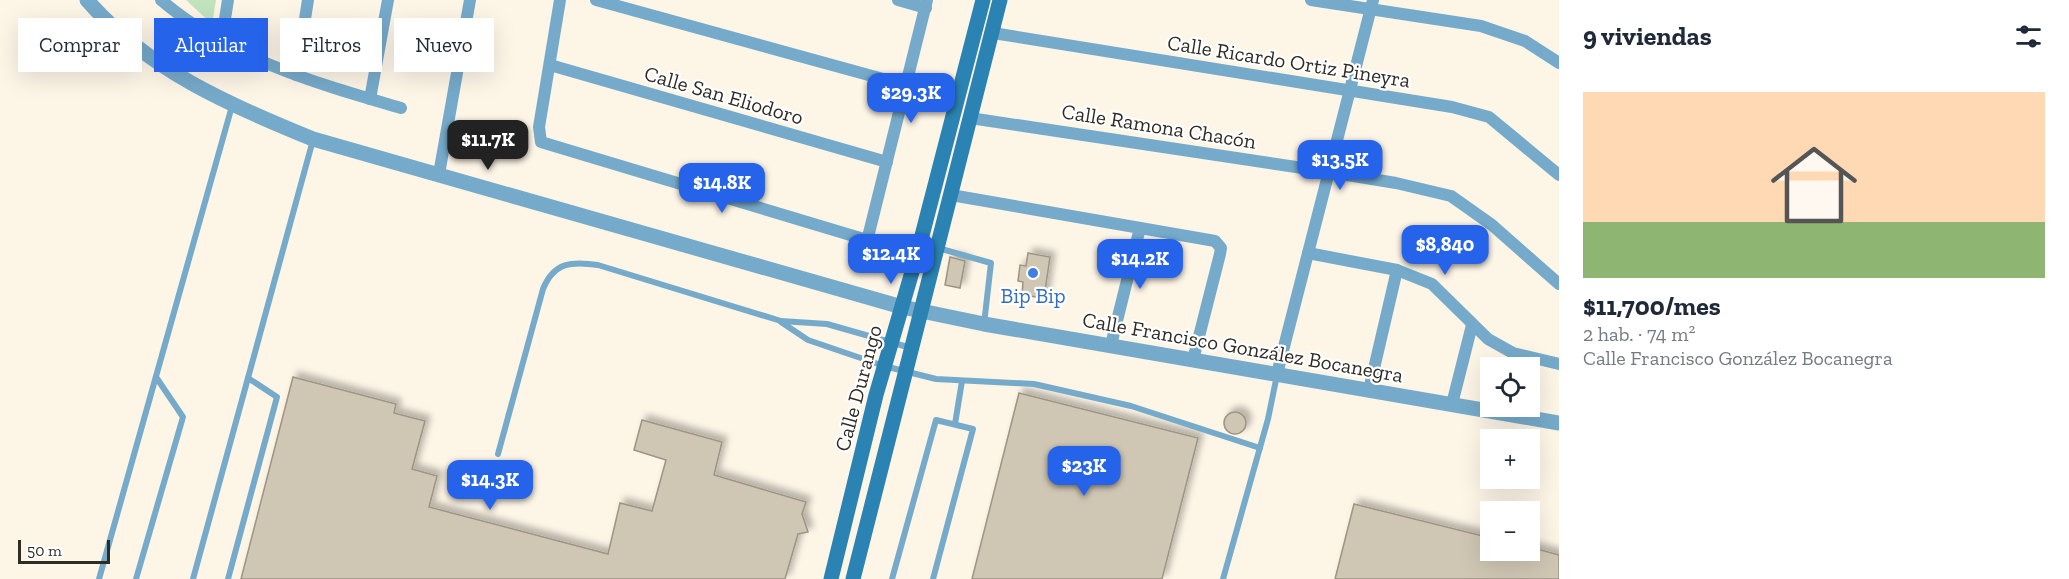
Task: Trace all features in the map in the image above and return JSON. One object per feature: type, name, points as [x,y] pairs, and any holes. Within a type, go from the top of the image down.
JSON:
[{"type":"main road","name":"Calle Durango","points":[[831,579],[884,366],[917,255],[983,0]]},
{"type":"main road","name":"Calle Durango","points":[[853,579],[1000,0]]},
{"type":"street","name":"Calle Francisco González Bocanegra","points":[[87,0],[102,18],[171,72],[232,106],[313,139],[902,307],[984,324],[1559,423]]},
{"type":"street","points":[[161,0],[186,18]]},
{"type":"street","points":[[225,18],[228,0]]},
{"type":"street","points":[[296,75],[308,0]]},
{"type":"street","points":[[370,99],[388,0]]},
{"type":"street","points":[[439,174],[470,0]]},
{"type":"street","points":[[560,0],[540,127],[540,142],[917,255]]},
{"type":"street","points":[[596,0],[905,85]]},
{"type":"street","points":[[867,241],[926,4],[898,0]]},
{"type":"street","points":[[1311,0],[1372,5],[1481,26],[1525,41],[1559,63]]},
{"type":"street","points":[[1277,374],[1372,5]]},
{"type":"street","name":"Calle Ricardo Ortiz Pineyra","points":[[993,33],[1452,107],[1489,117],[1559,175]]},
{"type":"street","points":[[268,63],[296,75],[401,108]]},
{"type":"street","name":"Calle San Eliodoro","points":[[550,65],[887,162]]},
{"type":"street","name":"Calle Ramona Chacón","points":[[970,118],[1329,172],[1396,183],[1451,196],[1474,210],[1559,285]]},
{"type":"street","points":[[951,195],[1210,240],[1219,244],[1220,254],[1193,360]]},
{"type":"street","points":[[1111,345],[1140,228]]},
{"type":"street","points":[[1308,253],[1397,270],[1432,284],[1488,339],[1513,353],[1559,364]]},
{"type":"street","points":[[1369,390],[1397,270]]},
{"type":"street","points":[[1452,404],[1472,325]]},
{"type":"lane","points":[[99,579],[232,106]]},
{"type":"lane","points":[[192,579],[313,139]]},
{"type":"lane","points":[[937,248],[991,263],[984,324]]},
{"type":"lane","points":[[498,454],[543,289],[554,272],[564,264],[577,262],[598,265],[781,321],[827,324],[911,348]]},
{"type":"lane","points":[[781,321],[808,340],[884,366],[936,379],[1034,384],[1131,406],[1260,448]]},
{"type":"lane","points":[[1223,579],[1260,448],[1277,374]]},
{"type":"lane","points":[[136,579],[183,417],[156,377]]},
{"type":"lane","points":[[228,579],[277,397],[248,378]]},
{"type":"lane","points":[[954,424],[962,381]]},
{"type":"lane","points":[[892,579],[936,420],[973,429],[933,579]]},
{"type":"green space","points":[[186,0],[216,0],[213,18],[206,18]]},
{"type":"building","name":"Bip Bip","points":[[1028,253],[1050,257],[1044,298],[1022,295],[1023,282],[1018,281],[1020,265],[1026,266]]},
{"type":"building","points":[[950,257],[965,261],[960,288],[945,285]]},
{"type":"building","points":[[293,377],[396,404],[394,413],[425,421],[412,469],[437,476],[429,507],[608,554],[620,503],[652,511],[666,460],[634,450],[642,420],[722,442],[714,475],[806,502],[802,514],[808,532],[798,534],[785,579],[241,579]]},
{"type":"building","points":[[1019,393],[1198,438],[1162,579],[972,579]]},
{"type":"building","points":[[1235,412],[1243,415],[1246,423],[1243,431],[1235,434],[1227,431],[1224,423],[1227,415]]},
{"type":"building","points":[[1354,504],[1480,535],[1480,561],[1540,561],[1540,550],[1559,555],[1559,579],[1335,579]]},
{"type":"place","name":"Bip Bip","points":[[1033,273]]}]
